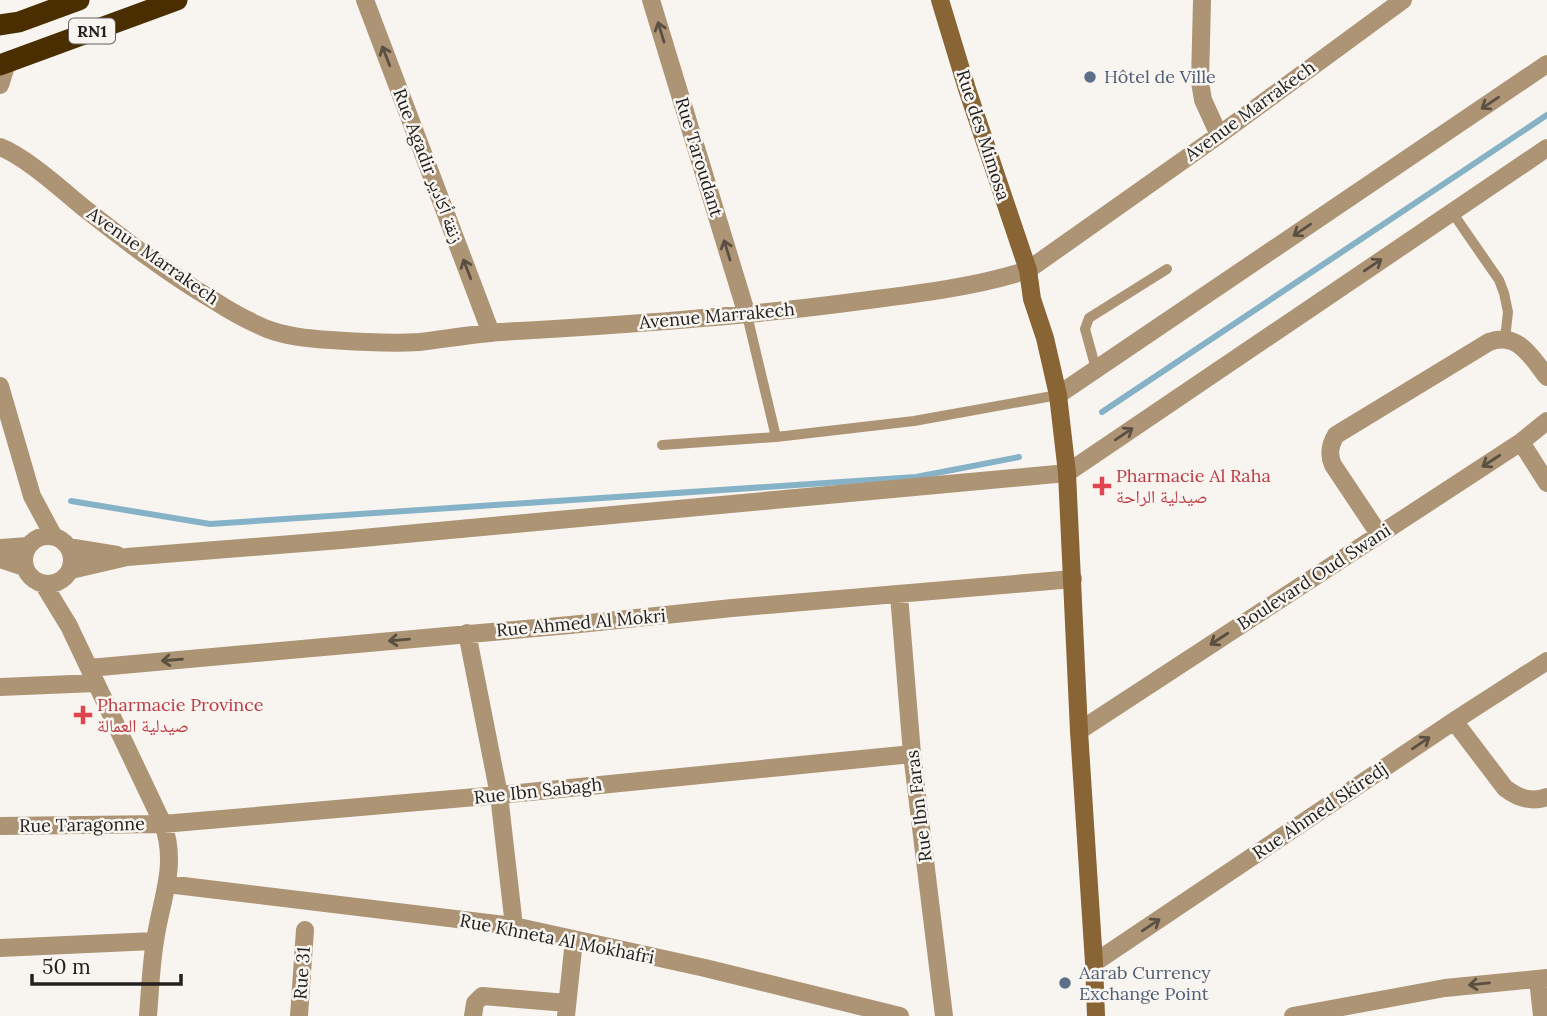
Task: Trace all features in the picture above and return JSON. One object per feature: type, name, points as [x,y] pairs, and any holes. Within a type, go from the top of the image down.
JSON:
[{"type":"highway","name":"RN1","points":[[0,25],[19,22],[79,0]]},
{"type":"highway","name":"RN1","points":[[4,64],[177,0]]},
{"type":"main road","name":"Rue des Mimosa","points":[[940,0],[1028,270],[1032,299],[1045,338],[1058,396],[1067,473],[1096,1016]]},
{"type":"street","name":"Rue Agadir زنقة أكادير","points":[[365,0],[491,333]]},
{"type":"street","name":"Rue Taroudant","points":[[651,0],[747,315]]},
{"type":"street","points":[[1202,0],[1200,82],[1203,100],[1219,135]]},
{"type":"street","name":"Avenue Marrakech","points":[[0,147],[30,165],[128,243],[187,285],[232,312],[268,329],[315,339],[372,343],[418,342],[491,333],[747,315],[923,292],[1002,278],[1028,270],[1219,135],[1402,0]]},
{"type":"street","points":[[0,85],[4,64]]},
{"type":"street","points":[[1058,396],[1547,64]]},
{"type":"street","points":[[44,585],[53,584],[68,574],[127,557],[355,539],[1067,473],[1547,148]]},
{"type":"street","points":[[1379,534],[1333,465],[1330,450],[1336,435],[1498,339],[1518,344],[1527,351],[1547,377]]},
{"type":"street","points":[[0,386],[32,496],[72,555],[68,574],[69,626]]},
{"type":"street","name":"Boulevard Oud Swani","points":[[1079,731],[1521,442],[1547,421]]},
{"type":"street","points":[[1521,442],[1547,484]]},
{"type":"street","points":[[32,496],[31,543],[23,560],[24,567],[32,579],[44,585],[69,626],[168,839],[170,852],[167,884],[155,941],[148,1016]]},
{"type":"street","points":[[0,548],[31,543],[47,536],[61,542],[127,557]]},
{"type":"street","points":[[0,559],[24,567]]},
{"type":"street","name":"Rue Ahmed Al Mokri","points":[[0,687],[467,633],[1073,579]]},
{"type":"street","name":"Rue Ibn Faras","points":[[899,595],[912,754],[944,1016]]},
{"type":"street","points":[[467,633],[499,795],[514,926]]},
{"type":"street","name":"Rue Ahmed Skiredj","points":[[1094,963],[1547,661]]},
{"type":"street","points":[[1454,721],[1505,788],[1528,800],[1547,797]]},
{"type":"street","name":"Rue Ibn Sabagh","points":[[163,824],[499,795],[912,754]]},
{"type":"street","name":"Rue Taragonne","points":[[0,826],[163,824]]},
{"type":"street","name":"Rue Khneta Al Mokhafri","points":[[167,884],[514,926],[705,968],[866,1012],[900,1016]]},
{"type":"street","name":"Rue 31","points":[[299,1016],[305,930]]},
{"type":"street","points":[[474,1014],[476,1000],[485,995],[566,1009],[574,940]]},
{"type":"street","points":[[0,948],[155,941]]},
{"type":"street","points":[[1301,1015],[1445,988],[1543,978],[1542,1016]]},
{"type":"lane","points":[[1452,212],[1499,280],[1508,312],[1505,339]]},
{"type":"lane","points":[[1096,369],[1085,330],[1089,318],[1167,269]]},
{"type":"lane","points":[[747,315],[776,438]]},
{"type":"lane","points":[[662,445],[776,438],[914,421],[1058,396]]},
{"type":"waterway","points":[[1102,412],[1547,115]]},
{"type":"waterway","points":[[71,501],[210,524],[916,477],[1019,457]]},
{"type":"place","name":"Hôtel de Ville","points":[[1090,77]]},
{"type":"place","name":"Pharmacie Al Raha صيدلية الراحة","points":[[1102,486]]},
{"type":"place","name":"Pharmacie Province صيدلية العمالة","points":[[83,715]]},
{"type":"place","name":"Aarab Currency Exchange Point","points":[[1065,983]]}]
